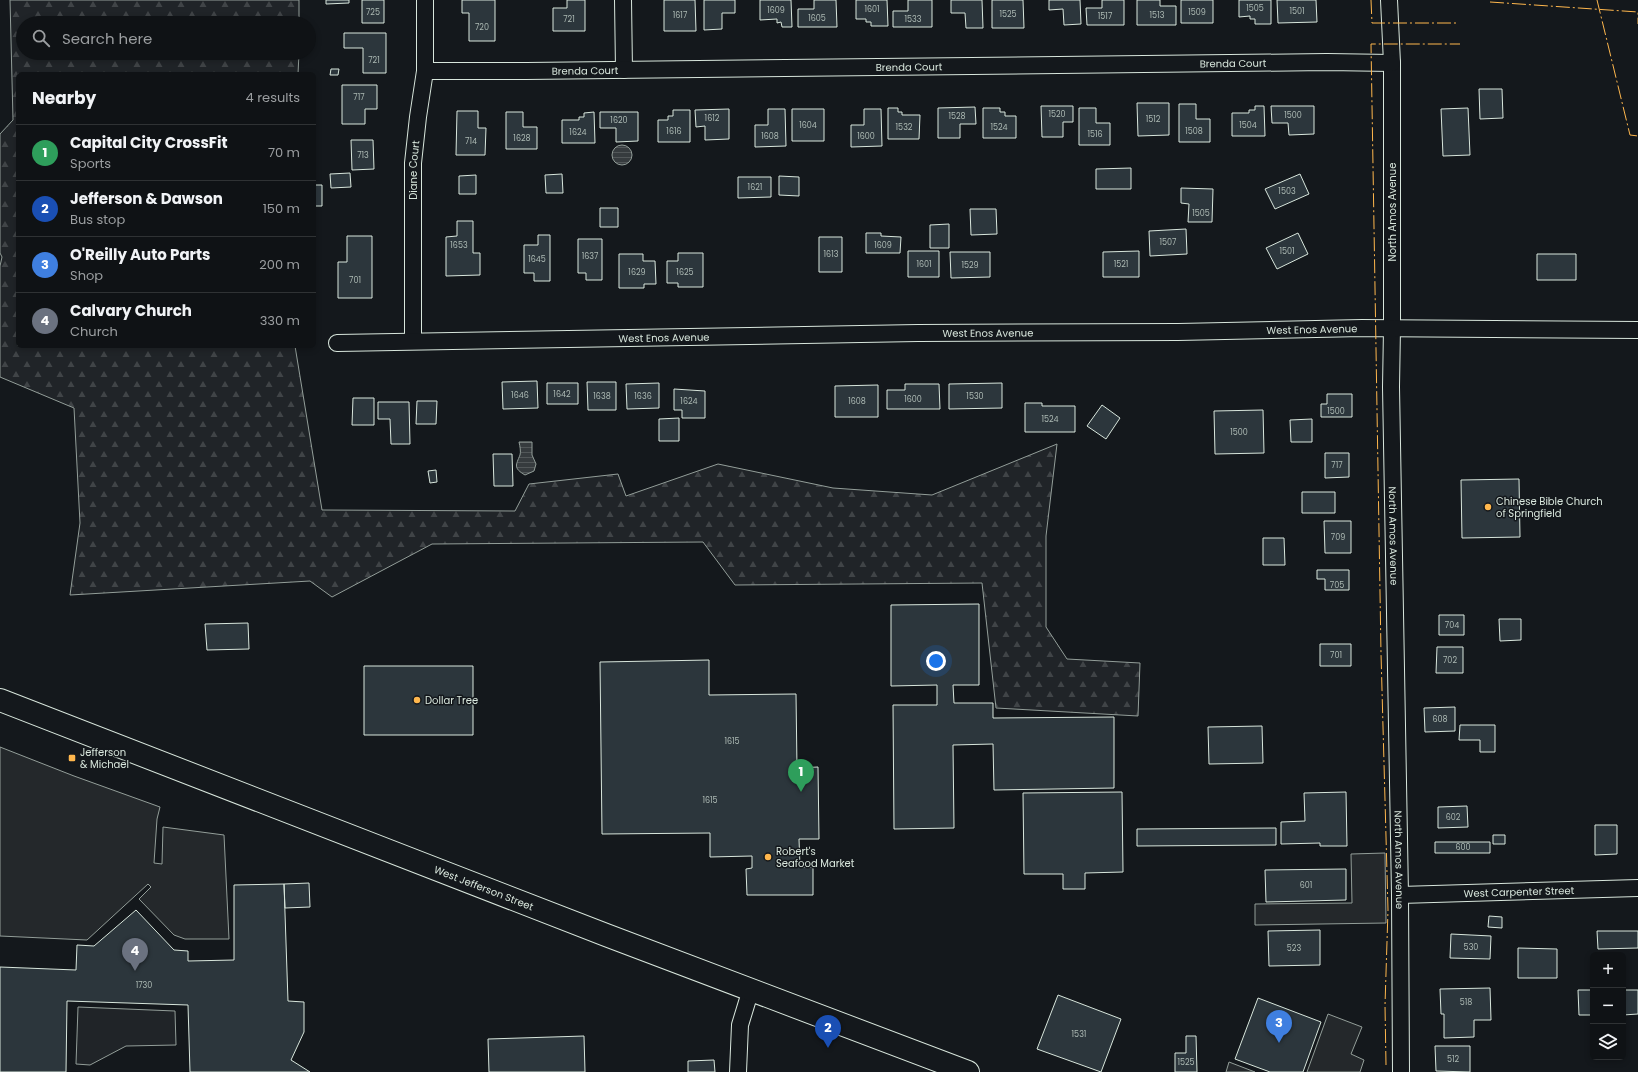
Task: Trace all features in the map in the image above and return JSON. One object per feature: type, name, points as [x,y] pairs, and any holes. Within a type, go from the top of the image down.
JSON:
[{"type":"main road","name":"West Jefferson Street","points":[[0,700],[606,935],[968,1072]]},
{"type":"street","name":"Diane Court","points":[[413,341],[413,163],[425,71],[425,0]]},
{"type":"street","points":[[623,0],[624,70]]},
{"type":"street","name":"North Amos Avenue","points":[[1389,0],[1392,63],[1392,328],[1390,387],[1400,895],[1401,1072]]},
{"type":"street","name":"Brenda Court","points":[[425,71],[1327,62],[1392,63]]},
{"type":"street","name":"West Enos Avenue","points":[[337,343],[918,333],[1178,332],[1392,328],[1638,330]]},
{"type":"street","name":"West Carpenter Street","points":[[1400,895],[1638,888]]},
{"type":"street","points":[[738,1072],[740,1025],[751,989]]},
{"type":"green space","points":[[10,0],[299,0],[299,16],[16,16],[16,60],[299,60],[298,72],[16,72],[16,348],[295,348],[322,510],[515,511],[529,484],[618,474],[626,496],[718,464],[833,488],[932,495],[1057,444],[1046,536],[1046,627],[1067,659],[1140,663],[1138,716],[996,708],[982,583],[735,585],[703,542],[432,544],[332,597],[310,581],[70,595],[80,523],[74,408],[0,377],[0,266],[2,257],[0,253],[0,134],[13,120]]},
{"type":"green space","points":[[78,1007],[175,1011],[176,1045],[126,1046],[90,1065],[76,1064]]},
{"type":"shaded area","points":[[622,145],[629,148],[632,155],[629,162],[622,165],[615,162],[612,155],[615,148]]},
{"type":"shaded area","points":[[519,442],[532,442],[532,455],[536,464],[534,471],[525,475],[516,466],[520,454]]},
{"type":"shaded area","points":[[0,747],[160,807],[157,819],[154,863],[162,864],[163,827],[224,835],[229,939],[185,939],[174,935],[139,899],[151,887],[148,884],[87,940],[0,936]]},
{"type":"shaded area","points":[[1385,853],[1386,923],[1255,925],[1255,904],[1352,903],[1351,854]]},
{"type":"shaded area","points":[[1328,1014],[1362,1027],[1351,1054],[1364,1060],[1360,1072],[1307,1072]]},
{"type":"shaded area","points":[[1229,1062],[1255,1072],[1226,1072]]},
{"type":"building","points":[[326,0],[349,0],[349,3],[326,4]]},
{"type":"building","points":[[362,0],[384,0],[384,23],[362,23]]},
{"type":"building","points":[[462,0],[495,0],[495,41],[469,41],[469,13],[462,13]]},
{"type":"building","points":[[567,0],[585,0],[585,31],[553,31],[553,8],[567,8]]},
{"type":"building","points":[[664,0],[695,0],[696,31],[664,31]]},
{"type":"building","points":[[704,0],[735,0],[735,13],[722,13],[722,29],[704,30]]},
{"type":"building","points":[[760,0],[791,0],[792,27],[782,27],[781,22],[777,23],[777,19],[760,20]]},
{"type":"building","points":[[814,0],[836,0],[837,27],[798,27],[798,9],[814,9]]},
{"type":"building","points":[[856,0],[887,0],[888,26],[871,26],[871,22],[866,22],[866,19],[856,19]]},
{"type":"building","points":[[908,0],[932,0],[932,27],[893,27],[893,11],[908,11]]},
{"type":"building","points":[[951,0],[982,0],[983,28],[966,28],[965,13],[951,13]]},
{"type":"building","points":[[992,0],[1023,0],[1024,28],[992,28]]},
{"type":"building","points":[[1049,0],[1080,0],[1081,24],[1064,25],[1063,9],[1049,10]]},
{"type":"building","points":[[1102,0],[1124,0],[1124,25],[1087,25],[1086,8],[1102,8]]},
{"type":"building","points":[[1137,0],[1160,0],[1160,6],[1176,6],[1176,25],[1137,25]]},
{"type":"building","points":[[1181,0],[1213,0],[1213,23],[1181,23]]},
{"type":"building","points":[[1239,0],[1271,0],[1271,24],[1255,24],[1255,19],[1250,19],[1250,16],[1239,17]]},
{"type":"building","points":[[1277,0],[1316,0],[1317,22],[1278,23]]},
{"type":"building","points":[[344,33],[386,33],[386,73],[363,73],[363,48],[344,48]]},
{"type":"building","points":[[331,69],[339,69],[338,75],[330,75]]},
{"type":"building","points":[[342,85],[377,85],[377,109],[365,109],[365,124],[342,124]]},
{"type":"building","points":[[1479,89],[1502,89],[1503,118],[1480,119]]},
{"type":"building","points":[[1137,103],[1169,103],[1169,135],[1138,136]]},
{"type":"building","points":[[1179,104],[1196,104],[1196,119],[1210,119],[1210,142],[1179,142]]},
{"type":"building","points":[[1041,106],[1073,106],[1073,122],[1063,122],[1063,137],[1042,137]]},
{"type":"building","points":[[1255,106],[1264,106],[1265,136],[1232,136],[1232,113],[1249,113],[1249,110],[1255,110]]},
{"type":"building","points":[[1271,106],[1314,106],[1314,134],[1289,135],[1288,123],[1272,123]]},
{"type":"building","points":[[975,107],[976,124],[960,124],[960,138],[938,138],[938,108]]},
{"type":"building","points":[[888,108],[898,108],[898,112],[902,112],[902,115],[920,115],[919,139],[888,139]]},
{"type":"building","points":[[983,108],[1000,108],[1000,112],[1005,112],[1005,116],[1016,116],[1016,138],[983,138]]},
{"type":"building","points":[[1079,108],[1096,108],[1096,123],[1110,123],[1110,145],[1079,145]]},
{"type":"building","points":[[1468,108],[1470,155],[1443,156],[1441,109]]},
{"type":"building","points":[[729,109],[729,139],[705,140],[705,126],[696,127],[695,110]]},
{"type":"building","points":[[768,109],[785,109],[786,146],[755,147],[755,125],[768,125]]},
{"type":"building","points":[[792,109],[824,109],[824,141],[792,141]]},
{"type":"building","points":[[864,109],[881,109],[882,146],[851,147],[851,125],[864,125]]},
{"type":"building","points":[[673,110],[690,110],[690,142],[658,142],[658,120],[668,120],[668,116],[673,116]]},
{"type":"building","points":[[457,111],[478,111],[478,128],[486,128],[485,155],[456,155]]},
{"type":"building","points":[[506,112],[523,112],[523,127],[537,127],[537,149],[506,149]]},
{"type":"building","points":[[594,112],[595,143],[562,143],[562,120],[579,120],[579,117],[584,117],[584,113]]},
{"type":"building","points":[[600,112],[638,112],[638,141],[616,142],[616,128],[600,128]]},
{"type":"building","points":[[351,140],[373,140],[374,169],[352,170]]},
{"type":"building","points":[[1131,168],[1131,189],[1096,189],[1096,169]]},
{"type":"building","points":[[350,173],[351,187],[331,188],[330,174]]},
{"type":"building","points":[[562,174],[563,193],[546,193],[545,175]]},
{"type":"building","points":[[1300,174],[1309,194],[1275,209],[1265,189]]},
{"type":"building","points":[[476,175],[476,194],[459,194],[459,176]]},
{"type":"building","points":[[779,176],[799,177],[799,196],[779,195]]},
{"type":"building","points":[[738,177],[771,177],[771,197],[738,198]]},
{"type":"building","points":[[316,185],[322,185],[322,206],[316,206]]},
{"type":"building","points":[[1181,188],[1213,189],[1212,222],[1188,222],[1189,204],[1181,203]]},
{"type":"building","points":[[600,208],[618,208],[618,227],[600,227]]},
{"type":"building","points":[[970,209],[996,209],[997,234],[971,235]]},
{"type":"building","points":[[457,221],[473,221],[473,253],[480,253],[480,275],[446,276],[446,237],[457,236]]},
{"type":"building","points":[[949,224],[949,248],[930,248],[930,225]]},
{"type":"building","points":[[1186,229],[1187,254],[1150,256],[1149,231]]},
{"type":"building","points":[[866,233],[881,233],[881,236],[901,237],[900,253],[866,253]]},
{"type":"building","points":[[1298,233],[1308,254],[1277,269],[1266,248]]},
{"type":"building","points":[[538,235],[550,235],[550,281],[534,281],[534,273],[524,273],[524,245],[538,245]]},
{"type":"building","points":[[347,236],[372,236],[372,298],[338,298],[338,262],[347,262]]},
{"type":"building","points":[[819,237],[842,237],[842,272],[819,272]]},
{"type":"building","points":[[578,239],[602,239],[602,280],[586,280],[586,273],[578,273]]},
{"type":"building","points":[[908,251],[939,251],[939,277],[908,277]]},
{"type":"building","points":[[1139,251],[1139,277],[1103,277],[1103,252]]},
{"type":"building","points":[[950,252],[990,252],[990,277],[951,278]]},
{"type":"building","points":[[678,253],[703,253],[703,287],[678,287],[678,283],[667,283],[667,261],[678,261]]},
{"type":"building","points":[[619,254],[643,254],[643,261],[655,261],[656,284],[644,284],[644,288],[619,288]]},
{"type":"building","points":[[1537,254],[1576,254],[1576,280],[1537,280]]},
{"type":"building","points":[[537,381],[538,408],[503,409],[502,382]]},
{"type":"building","points":[[587,382],[616,382],[616,410],[588,410]]},
{"type":"building","points":[[547,383],[578,383],[578,404],[547,404]]},
{"type":"building","points":[[659,383],[659,408],[627,409],[626,384]]},
{"type":"building","points":[[1002,383],[1002,408],[949,409],[949,384]]},
{"type":"building","points":[[905,384],[939,384],[940,409],[887,409],[887,390],[905,390]]},
{"type":"building","points":[[878,385],[878,417],[835,417],[835,386]]},
{"type":"building","points":[[674,389],[705,391],[705,418],[682,418],[682,410],[674,410]]},
{"type":"building","points":[[1327,394],[1352,394],[1352,417],[1321,417],[1321,404],[1327,404]]},
{"type":"building","points":[[353,398],[374,398],[374,425],[352,425]]},
{"type":"building","points":[[417,401],[437,401],[436,424],[416,424]]},
{"type":"building","points":[[378,402],[409,402],[410,444],[391,444],[390,419],[378,419]]},
{"type":"building","points":[[1025,403],[1042,403],[1042,406],[1075,406],[1075,432],[1025,432]]},
{"type":"building","points":[[1102,405],[1120,418],[1106,439],[1087,426]]},
{"type":"building","points":[[1263,410],[1264,453],[1215,454],[1214,411]]},
{"type":"building","points":[[679,418],[679,441],[659,441],[659,419]]},
{"type":"building","points":[[1312,419],[1312,442],[1291,442],[1290,420]]},
{"type":"building","points":[[1325,453],[1349,453],[1349,477],[1325,478]]},
{"type":"building","points":[[493,454],[512,454],[513,486],[494,486]]},
{"type":"building","points":[[436,470],[437,482],[430,483],[428,471]]},
{"type":"building","points":[[1519,479],[1520,537],[1462,538],[1461,480]]},
{"type":"building","points":[[1302,492],[1335,492],[1335,513],[1302,513]]},
{"type":"building","points":[[1324,521],[1351,521],[1351,553],[1325,553]]},
{"type":"building","points":[[1263,538],[1284,538],[1285,565],[1263,565]]},
{"type":"building","points":[[1317,570],[1349,570],[1349,590],[1325,590],[1325,579],[1317,579]]},
{"type":"building","points":[[979,604],[979,685],[953,685],[954,703],[993,703],[993,718],[1114,717],[1114,788],[994,790],[993,744],[953,745],[954,828],[894,829],[893,705],[937,705],[937,685],[891,686],[891,605]]},
{"type":"building","points":[[1439,615],[1464,615],[1464,635],[1439,635]]},
{"type":"building","points":[[1499,619],[1521,619],[1521,640],[1500,641]]},
{"type":"building","points":[[248,623],[249,649],[207,650],[205,624]]},
{"type":"building","points":[[1320,644],[1351,644],[1351,666],[1320,666]]},
{"type":"building","points":[[1437,647],[1463,647],[1463,673],[1436,673]]},
{"type":"building","points":[[709,660],[709,695],[796,694],[797,768],[818,767],[819,839],[799,839],[800,867],[813,867],[813,895],[747,895],[746,869],[752,868],[752,856],[710,857],[710,833],[602,834],[600,662]]},
{"type":"building","points":[[364,666],[473,666],[473,735],[364,735]]},
{"type":"building","points":[[1455,707],[1455,731],[1425,732],[1424,708]]},
{"type":"building","points":[[1460,725],[1495,725],[1495,752],[1480,752],[1480,740],[1459,740]]},
{"type":"building","points":[[1262,726],[1263,763],[1209,764],[1208,727]]},
{"type":"building","points":[[1122,792],[1123,872],[1085,873],[1085,889],[1063,889],[1063,874],[1024,874],[1023,793]]},
{"type":"building","points":[[1346,792],[1347,846],[1320,846],[1320,843],[1281,844],[1281,822],[1305,821],[1304,793]]},
{"type":"building","points":[[1467,806],[1468,827],[1438,828],[1438,807]]},
{"type":"building","points":[[1595,825],[1617,825],[1617,854],[1595,855]]},
{"type":"building","points":[[1276,828],[1276,845],[1137,846],[1137,829]]},
{"type":"building","points":[[1493,835],[1505,835],[1505,844],[1493,844]]},
{"type":"building","points":[[1435,842],[1490,842],[1490,853],[1435,853]]},
{"type":"building","points":[[1346,869],[1346,900],[1266,902],[1265,870]]},
{"type":"building","points":[[309,883],[310,907],[285,908],[284,884]]},
{"type":"building","points":[[284,884],[288,1001],[304,1002],[304,1032],[291,1060],[310,1072],[190,1072],[188,1005],[67,1001],[66,1072],[0,1072],[0,967],[76,970],[77,945],[94,946],[136,910],[174,950],[188,951],[188,961],[234,960],[234,885]]},
{"type":"building","points":[[1489,916],[1502,917],[1502,928],[1488,927]]},
{"type":"building","points":[[1320,930],[1320,965],[1269,966],[1268,931]]},
{"type":"building","points":[[1597,931],[1638,931],[1638,948],[1598,949]]},
{"type":"building","points":[[1451,934],[1491,936],[1490,959],[1450,958]]},
{"type":"building","points":[[1518,948],[1557,949],[1557,978],[1518,978]]},
{"type":"building","points":[[1490,988],[1491,1020],[1474,1020],[1474,1037],[1444,1038],[1444,1014],[1441,1014],[1440,989]]},
{"type":"building","points":[[1578,990],[1590,990],[1590,1015],[1579,1015]]},
{"type":"building","points":[[1626,990],[1638,990],[1638,1014],[1626,1015]]},
{"type":"building","points":[[1058,995],[1121,1019],[1101,1072],[1037,1049]]},
{"type":"building","points":[[1258,998],[1321,1022],[1303,1072],[1270,1072],[1235,1059]]},
{"type":"building","points":[[584,1036],[585,1072],[489,1072],[488,1039]]},
{"type":"building","points":[[1186,1036],[1196,1036],[1197,1072],[1175,1072],[1175,1053],[1186,1053]]},
{"type":"building","points":[[1435,1046],[1470,1046],[1470,1072],[1436,1071]]},
{"type":"building","points":[[714,1060],[715,1072],[688,1072],[688,1061]]},
{"type":"power","points":[[1371,0],[1372,23],[1458,23]]},
{"type":"power","points":[[1597,0],[1630,135],[1638,136]]},
{"type":"power","points":[[1490,2],[1638,12],[1638,24]]},
{"type":"power","points":[[1386,1065],[1385,1005],[1388,910],[1381,653],[1371,44],[1460,44]]},
{"type":"place","name":"Chinese Bible Church of Springfield","points":[[1488,507]]},
{"type":"place","name":"Dollar Tree","points":[[417,700]]},
{"type":"place","name":"Jefferson & Michael","points":[[72,758]]},
{"type":"place","name":"Capital City CrossFit","points":[[801,792]]},
{"type":"place","name":"Robert's Seafood Market","points":[[768,857]]},
{"type":"place","name":"Calvary Church","points":[[135,971]]},
{"type":"place","name":"O'Reilly Auto Parts","points":[[1279,1043]]},
{"type":"place","name":"Jefferson & Dawson","points":[[828,1048]]}]
